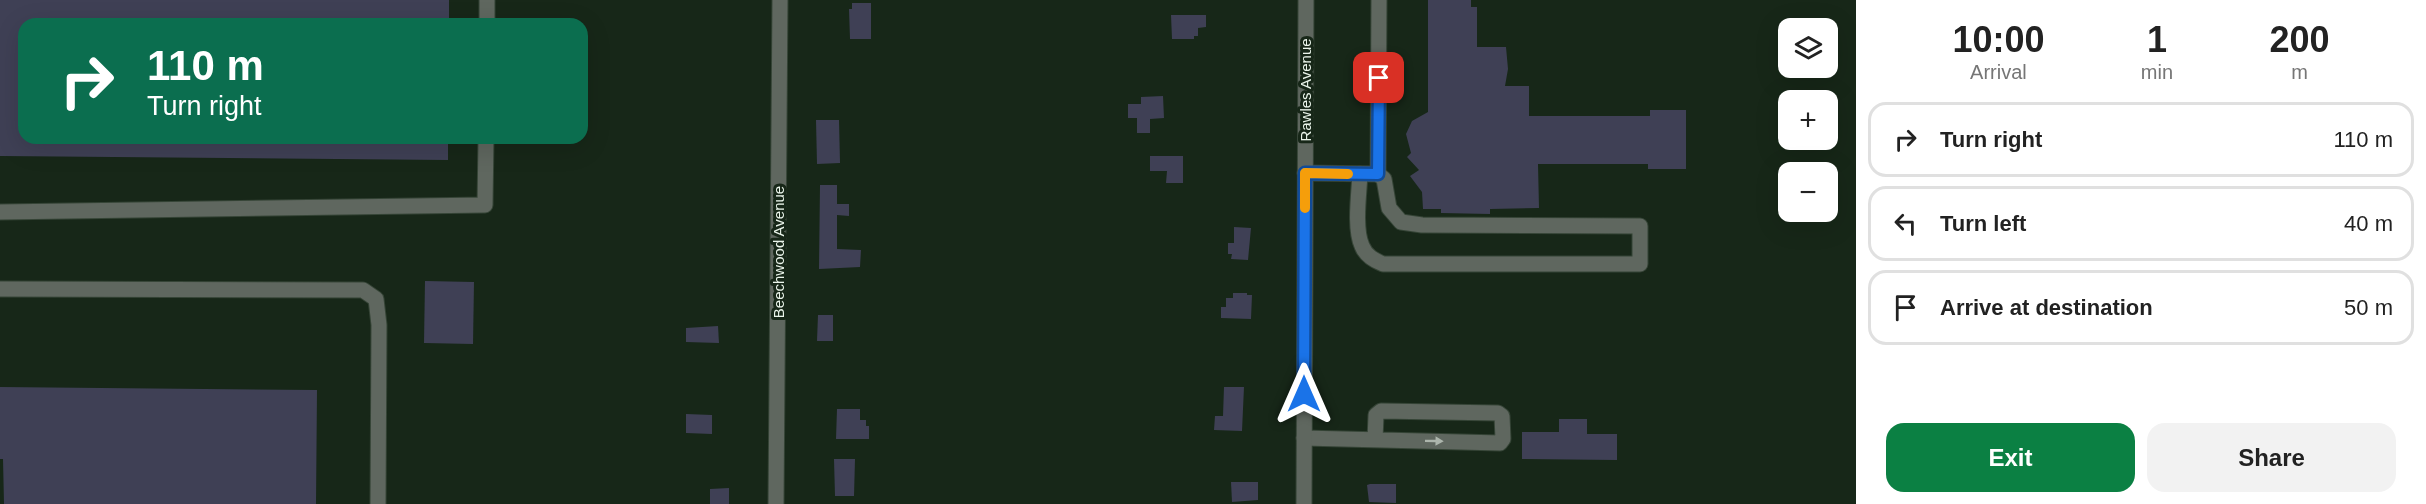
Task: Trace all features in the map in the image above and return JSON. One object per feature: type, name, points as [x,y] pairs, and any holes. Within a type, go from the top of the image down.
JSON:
[{"type":"street","points":[[487,0],[487,18]]},
{"type":"street","name":"Beechwood Avenue","points":[[777,504],[780,0]]},
{"type":"street","name":"Rawles Avenue","points":[[1304,504],[1306,0]]},
{"type":"street","points":[[1378,174],[1379,0]]},
{"type":"street","points":[[0,212],[485,205],[486,144]]},
{"type":"street","points":[[1305,173],[1378,174],[1384,179],[1389,208],[1401,222],[1422,225],[1640,226],[1640,264],[1383,264],[1369,257],[1361,246],[1360,174]]},
{"type":"street","points":[[0,289],[363,290],[376,299],[379,325],[378,504]]},
{"type":"street","points":[[1304,438],[1375,440],[1500,443],[1503,439],[1502,416],[1498,413],[1381,411],[1376,415],[1375,440]]},
{"type":"building","points":[[0,0],[449,0],[449,18],[18,18],[18,144],[448,144],[448,160],[0,156]]},
{"type":"building","points":[[1428,0],[1471,0],[1471,7],[1477,7],[1477,47],[1506,47],[1508,69],[1505,86],[1529,86],[1529,116],[1650,116],[1650,110],[1686,110],[1686,169],[1648,169],[1648,164],[1538,164],[1539,208],[1490,209],[1490,214],[1441,213],[1441,209],[1423,209],[1422,192],[1410,176],[1419,170],[1407,157],[1411,153],[1406,134],[1412,121],[1428,112]]},
{"type":"building","points":[[852,3],[871,3],[871,39],[850,39],[849,9],[852,9]]},
{"type":"building","points":[[1171,15],[1206,15],[1206,27],[1198,28],[1198,36],[1194,36],[1194,39],[1172,39]]},
{"type":"building","points":[[1163,96],[1164,118],[1150,119],[1150,133],[1137,133],[1137,118],[1128,118],[1128,104],[1141,104],[1141,97]]},
{"type":"building","points":[[816,120],[839,120],[840,163],[817,164]]},
{"type":"building","points":[[1150,156],[1183,156],[1183,183],[1166,183],[1167,171],[1150,171]]},
{"type":"building","points":[[820,185],[837,185],[837,204],[849,204],[849,216],[837,215],[837,249],[861,250],[860,267],[819,269]]},
{"type":"building","points":[[1234,227],[1251,228],[1248,260],[1231,259],[1232,254],[1228,254],[1228,243],[1234,243]]},
{"type":"building","points":[[425,281],[474,282],[473,344],[424,343]]},
{"type":"building","points":[[1233,293],[1252,295],[1251,319],[1221,318],[1221,307],[1226,307],[1226,298],[1233,298]]},
{"type":"building","points":[[818,315],[833,315],[833,341],[817,341]]},
{"type":"building","points":[[718,326],[719,343],[686,342],[686,328]]},
{"type":"building","points":[[0,387],[317,390],[316,504],[4,504],[3,459],[0,459]]},
{"type":"building","points":[[1224,387],[1244,387],[1242,431],[1214,430],[1215,416],[1223,416]]},
{"type":"building","points":[[837,409],[860,409],[860,420],[866,420],[866,426],[869,426],[869,439],[836,439]]},
{"type":"building","points":[[686,414],[712,415],[712,434],[686,433]]},
{"type":"building","points":[[1559,419],[1587,419],[1587,434],[1617,434],[1617,460],[1522,459],[1522,432],[1559,432]]},
{"type":"building","points":[[834,459],[855,459],[854,496],[835,496]]},
{"type":"building","points":[[1231,482],[1258,482],[1258,500],[1232,502]]},
{"type":"building","points":[[1396,484],[1396,503],[1369,502],[1367,485]]},
{"type":"building","points":[[729,488],[729,504],[710,504],[710,489]]},
{"type":"slow traffic","points":[[1305,208],[1305,173],[1348,174]]},
{"type":"route","points":[[1304,394],[1305,173],[1378,174],[1379,78]]}]
